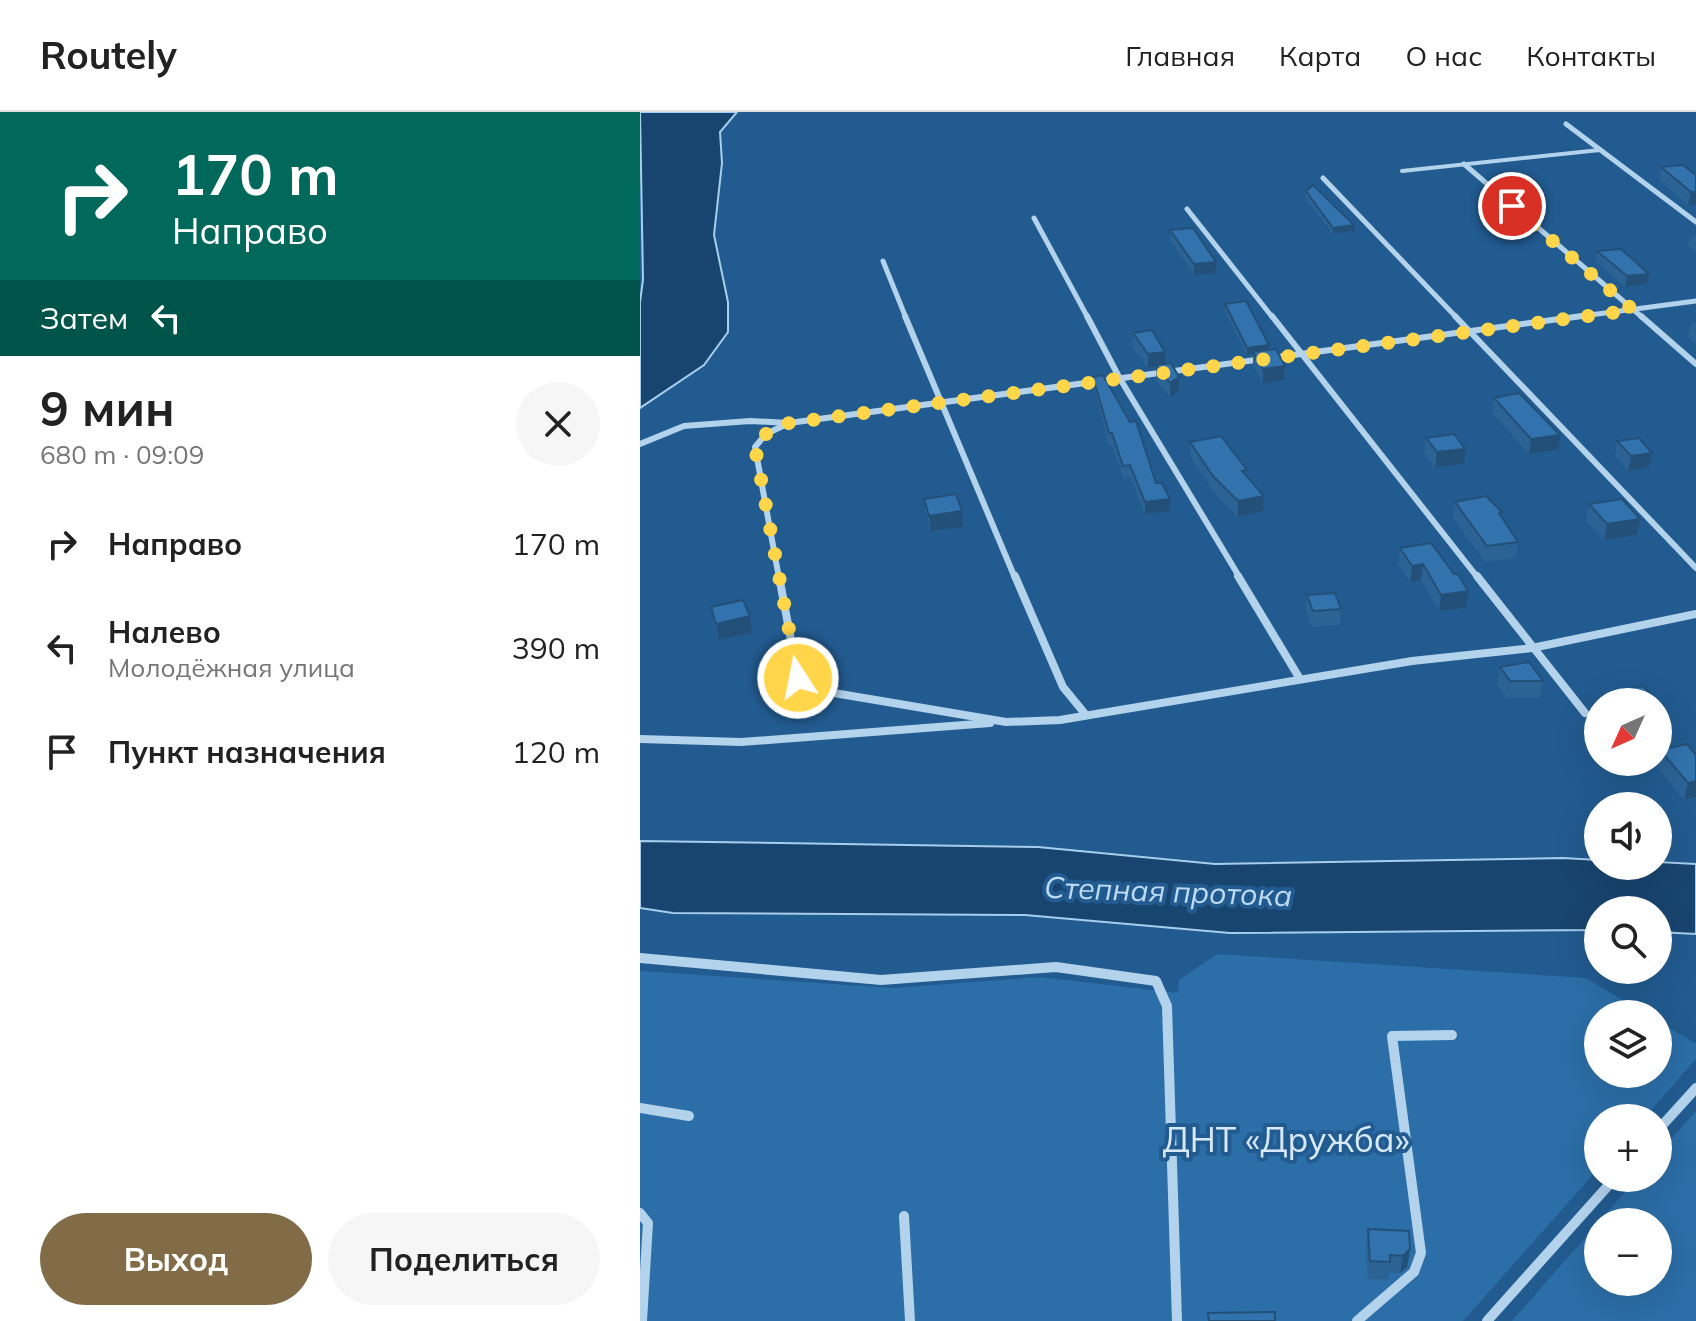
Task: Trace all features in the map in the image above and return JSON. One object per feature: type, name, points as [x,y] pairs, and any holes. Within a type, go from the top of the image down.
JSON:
[{"type":"street","points":[[1566,124],[1696,222]]},
{"type":"street","points":[[1464,164],[1696,364]]},
{"type":"street","points":[[1323,178],[1696,568]]},
{"type":"street","points":[[1187,209],[1305,354],[1584,712]]},
{"type":"street","points":[[1034,218],[1119,377],[1300,679]]},
{"type":"street","points":[[883,261],[939,403],[1063,687],[1086,715]]},
{"type":"street","points":[[640,444],[684,426],[750,421],[789,423],[1696,301]]},
{"type":"street","points":[[789,423],[766,434],[755,447],[798,678],[808,685],[834,693],[1006,722]]},
{"type":"street","points":[[640,739],[741,742],[1060,720],[1412,661],[1532,648],[1696,614]]},
{"type":"street","points":[[640,958],[881,980],[1056,967],[1156,981],[1167,1006],[1177,1321]]},
{"type":"street","points":[[1357,1321],[1414,1272],[1421,1253],[1392,1036],[1452,1035]]},
{"type":"street","points":[[1672,1115],[1696,1088]]},
{"type":"street","points":[[640,1108],[689,1116]]},
{"type":"street","points":[[1487,1321],[1602,1192]]},
{"type":"street","points":[[640,1213],[648,1223],[642,1321]]},
{"type":"street","points":[[904,1216],[910,1321]]},
{"type":"lane","points":[[1402,171],[1600,150]]},
{"type":"green space","name":"ДНТ «Дружба»","points":[[1217,954],[1584,978],[1584,984],[1596,984],[1623,1000],[1584,1000],[1584,1088],[1670,1088],[1656,1104],[1584,1104],[1584,1185],[1463,1321],[640,1321],[640,971],[893,988],[1040,977],[1178,993],[1179,980]]},
{"type":"green space","name":"ДНТ «Дружба»","points":[[1672,1029],[1696,1044],[1696,1059],[1672,1086]]},
{"type":"green space","points":[[1696,1111],[1696,1321],[1512,1321],[1584,1239],[1584,1296],[1672,1296],[1672,1208],[1611,1208],[1625,1192],[1672,1192],[1672,1138]]},
{"type":"water","points":[[640,112],[737,112],[720,132],[722,163],[714,235],[728,302],[728,332],[704,365],[640,408],[640,302],[643,280]]},
{"type":"water","name":"Степная протока","points":[[640,841],[1038,847],[1215,864],[1563,858],[1584,859],[1584,880],[1672,880],[1672,863],[1696,864],[1696,934],[1672,933],[1672,896],[1584,896],[1584,930],[1230,933],[1025,915],[673,913],[640,908]]},
{"type":"building","points":[[1683,165],[1696,175],[1696,192],[1691,192],[1661,167]]},
{"type":"building","points":[[1313,185],[1354,225],[1333,228],[1306,191]]},
{"type":"building","points":[[1193,228],[1216,262],[1194,264],[1170,230]]},
{"type":"building","points":[[1621,249],[1649,274],[1627,276],[1597,251]]},
{"type":"building","points":[[1246,301],[1269,345],[1247,348],[1225,304]]},
{"type":"building","points":[[1152,330],[1165,352],[1148,354],[1133,333]]},
{"type":"building","points":[[1276,349],[1285,366],[1263,369],[1253,352]]},
{"type":"building","points":[[1171,363],[1179,377],[1170,383],[1156,365]]},
{"type":"building","points":[[1103,375],[1130,422],[1136,421],[1156,483],[1162,483],[1170,499],[1145,502],[1130,465],[1123,466],[1112,433],[1109,433],[1093,377]]},
{"type":"building","points":[[1519,393],[1560,435],[1531,439],[1494,398]]},
{"type":"building","points":[[1454,434],[1465,449],[1437,452],[1426,438]]},
{"type":"building","points":[[1221,436],[1247,470],[1242,471],[1264,496],[1238,501],[1213,476],[1190,442]]},
{"type":"building","points":[[1639,438],[1652,453],[1631,456],[1617,441]]},
{"type":"building","points":[[956,494],[962,511],[929,516],[924,499]]},
{"type":"building","points":[[1486,496],[1502,512],[1499,513],[1518,542],[1487,546],[1455,502]]},
{"type":"building","points":[[1622,499],[1640,519],[1607,524],[1589,504]]},
{"type":"building","points":[[1431,543],[1454,574],[1458,574],[1468,591],[1441,595],[1423,564],[1412,566],[1400,548]]},
{"type":"building","points":[[1335,593],[1341,609],[1313,611],[1307,595]]},
{"type":"building","points":[[743,600],[750,616],[716,624],[711,607]]},
{"type":"building","points":[[1529,662],[1543,681],[1510,681],[1500,667]]},
{"type":"building","points":[[1687,744],[1696,755],[1696,781],[1688,783],[1672,764],[1672,747]]},
{"type":"building","points":[[1368,1229],[1409,1231],[1410,1249],[1403,1256],[1390,1255],[1390,1262],[1370,1261]]},
{"type":"building","points":[[1275,1312],[1275,1321],[1209,1321],[1208,1313]]},
{"type":"route","points":[[798,678],[755,447],[766,434],[789,423],[1633,310],[1512,206]]}]
